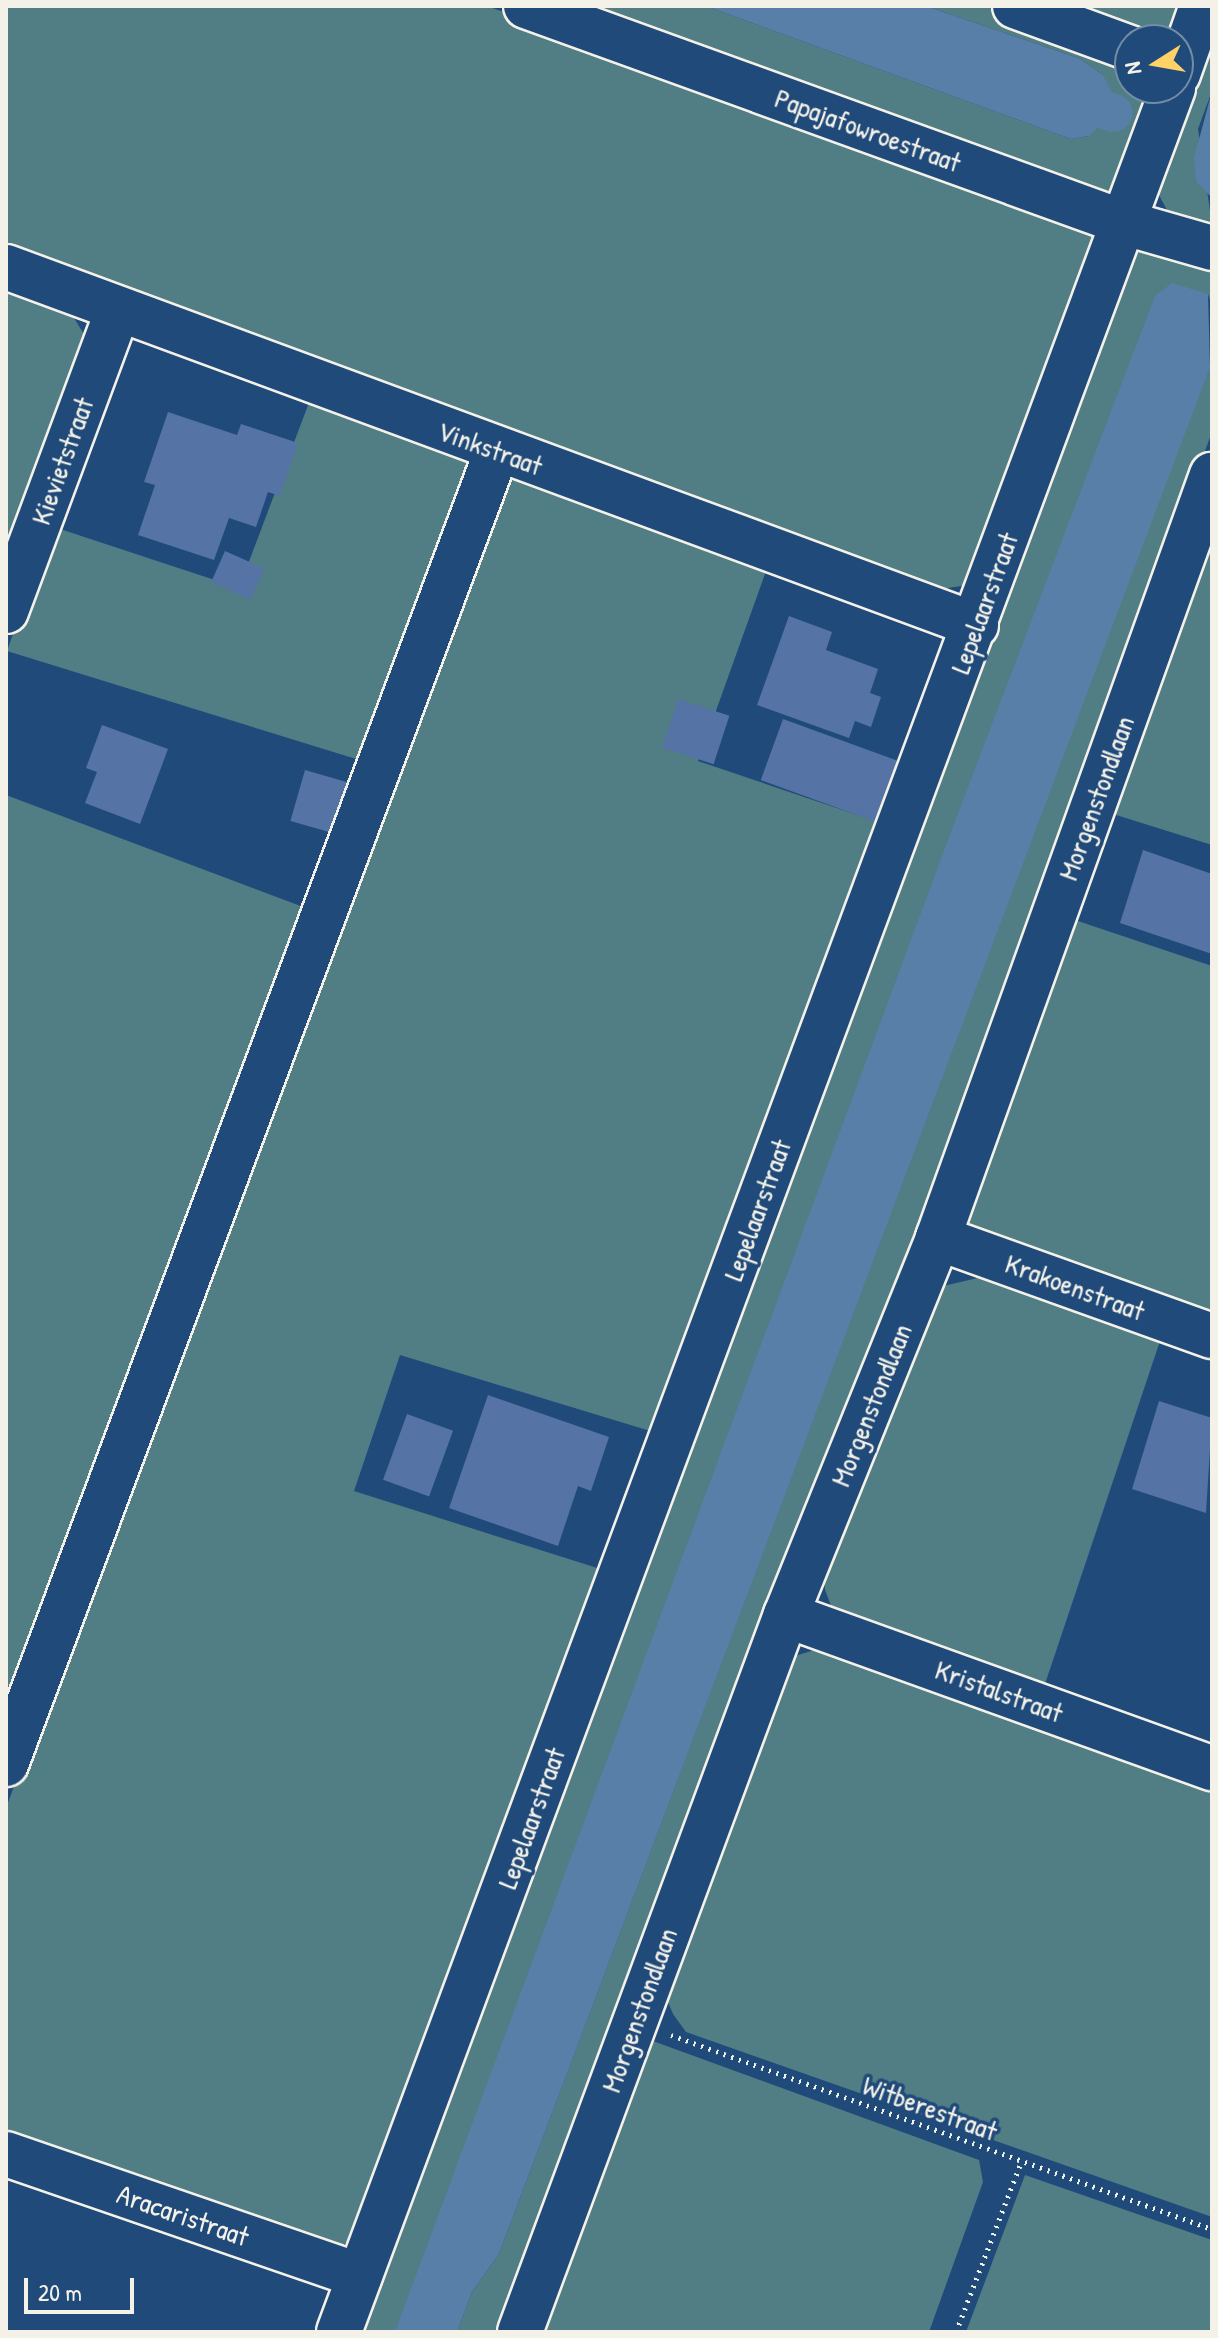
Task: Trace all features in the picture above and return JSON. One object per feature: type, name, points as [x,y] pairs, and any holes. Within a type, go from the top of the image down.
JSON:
[{"type":"street","name":"Papajafowroestraat","points":[[526,6],[1125,223],[1212,248]]},
{"type":"street","points":[[1015,6],[1114,42]]},
{"type":"street","name":"Lepelaarstraat","points":[[1194,27],[1202,6]]},
{"type":"street","name":"Lepelaarstraat","points":[[339,2332],[976,625],[1166,104]]},
{"type":"street","name":"Vinkstraat","points":[[6,267],[497,451],[976,625]]},
{"type":"street","name":"Kievietstraat","points":[[6,611],[118,310]]},
{"type":"street","points":[[8,1751],[497,451]]},
{"type":"street","name":"Morgenstondlaan","points":[[520,2332],[786,1615],[938,1238],[1212,475]]},
{"type":"street","name":"Krakoenstraat","points":[[938,1238],[1212,1336]]},
{"type":"street","name":"Kristalstraat","points":[[786,1615],[1212,1768]]},
{"type":"street","name":"Aracaristraat","points":[[6,2154],[360,2276]]},
{"type":"path","name":"Witberestraat","points":[[635,2022],[1212,2229]]},
{"type":"path","points":[[956,2332],[1021,2163]]},
{"type":"green space","points":[[6,6],[487,6],[1080,220],[1095,241],[968,585],[935,590],[6,252]]},
{"type":"green space","points":[[563,6],[706,6],[1071,139],[1089,136],[1103,75],[1081,59],[926,6],[989,6],[1114,51],[1114,104],[1144,104],[1111,198]]},
{"type":"green space","points":[[1068,6],[1189,6],[1182,24],[1118,24]]},
{"type":"green space","points":[[1212,11],[1212,91],[1198,129],[1212,224],[1167,210],[1159,195],[1185,104],[1194,104],[1194,73]]},
{"type":"green space","points":[[1143,249],[1212,266],[1212,305],[1208,294],[1013,673],[396,2332],[356,2332],[1130,258]]},
{"type":"green space","points":[[6,283],[68,308],[85,336],[6,584]]},
{"type":"green space","points":[[1212,359],[1212,432],[510,2332],[457,2332],[472,2292],[499,2254]]},
{"type":"green space","points":[[313,392],[473,454],[369,763],[7,651],[51,526],[239,588]]},
{"type":"green space","points":[[516,477],[770,560],[698,761],[890,826],[660,1434],[400,1355],[354,1491],[613,1573],[354,2238],[329,2253],[6,2139],[6,1808],[475,541],[497,494]]},
{"type":"green space","points":[[1212,544],[1212,845],[1113,814]]},
{"type":"green space","points":[[6,795],[314,911],[6,1724]]},
{"type":"green space","points":[[1069,918],[1212,966],[1212,1322],[980,1241],[963,1212]]},
{"type":"green space","points":[[986,1276],[1160,1341],[1040,1699],[833,1611],[825,1590],[824,1569],[939,1287]]},
{"type":"green space","points":[[831,1645],[1212,1784],[1212,2217],[686,2032],[673,2014],[661,1985],[785,1659]]},
{"type":"green space","points":[[642,2037],[979,2160],[983,2182],[929,2332],[533,2332]]},
{"type":"green space","points":[[1025,2175],[1212,2240],[1212,2332],[966,2332]]},
{"type":"water","points":[[706,6],[926,6],[1081,59],[1103,75],[1113,95],[1103,122],[1089,136],[1071,139]]},
{"type":"water","points":[[1212,91],[1212,198],[1196,181],[1194,158]]},
{"type":"water","points":[[1172,283],[1208,294],[1210,367],[499,2254],[472,2292],[457,2332],[395,2332],[954,824],[1155,296]]},
{"type":"building","points":[[168,412],[237,435],[241,424],[298,443],[280,496],[268,492],[256,527],[229,518],[214,560],[138,535],[155,485],[144,482]]},
{"type":"building","points":[[225,551],[264,568],[250,600],[211,582]]},
{"type":"building","points":[[789,616],[832,632],[826,650],[878,669],[870,693],[881,697],[871,727],[855,721],[849,738],[757,705]]},
{"type":"building","points":[[678,699],[729,716],[714,764],[662,748]]},
{"type":"building","points":[[783,719],[898,761],[875,822],[761,780]]},
{"type":"building","points":[[102,725],[168,749],[140,824],[85,803],[97,772],[86,768]]},
{"type":"building","points":[[305,770],[347,782],[333,833],[290,821]]},
{"type":"building","points":[[1143,850],[1212,874],[1212,954],[1120,923]]},
{"type":"building","points":[[488,1395],[609,1437],[591,1491],[578,1486],[558,1546],[449,1508]]},
{"type":"building","points":[[1159,1401],[1212,1418],[1206,1513],[1132,1489]]},
{"type":"building","points":[[407,1414],[453,1431],[429,1497],[383,1480]]},
{"type":"waterway","points":[[1058,93],[1114,113]]}]
